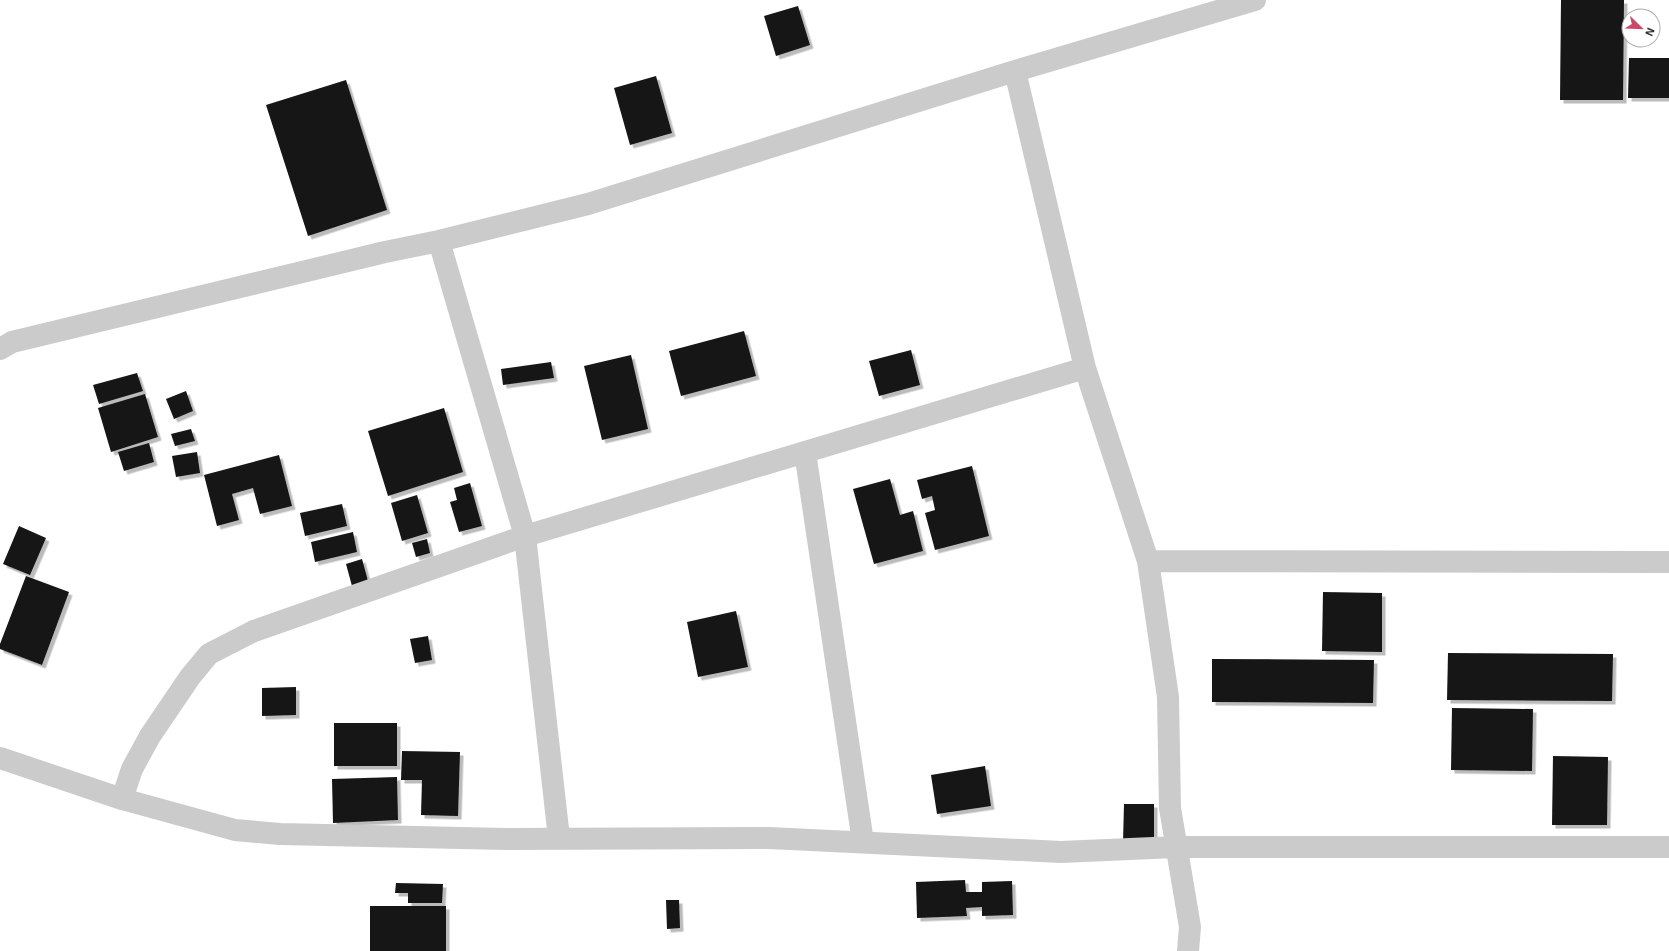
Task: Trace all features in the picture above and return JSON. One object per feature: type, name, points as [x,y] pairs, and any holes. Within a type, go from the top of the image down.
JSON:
[{"type":"street","points":[[0,349],[12,342],[385,252],[439,241],[588,204],[1015,71],[1255,0]]},
{"type":"street","points":[[1015,71],[1085,368],[1148,561],[1168,698],[1170,808],[1190,927],[1188,951]]},
{"type":"street","points":[[439,241],[525,536],[559,838]]},
{"type":"street","points":[[122,799],[132,769],[150,736],[190,678],[209,654],[254,631],[525,536],[1085,368]]},
{"type":"street","points":[[805,452],[863,842]]},
{"type":"street","points":[[1148,561],[1669,562]]},
{"type":"street","points":[[0,758],[122,799],[235,830],[280,834],[498,839],[769,838],[1061,852],[1176,847],[1669,847]]},
{"type":"building","points":[[1561,0],[1624,0],[1624,8],[1621,8],[1621,48],[1624,48],[1623,100],[1560,100]]},
{"type":"building","points":[[798,6],[810,45],[776,56],[764,16]]},
{"type":"building","points":[[1629,58],[1669,58],[1669,98],[1628,98]]},
{"type":"building","points":[[656,76],[672,133],[630,145],[614,88]]},
{"type":"building","points":[[346,80],[387,210],[308,236],[266,105]]},
{"type":"building","points":[[744,331],[756,376],[681,396],[669,351]]},
{"type":"building","points":[[911,350],[920,385],[879,396],[869,361]]},
{"type":"building","points":[[631,355],[648,429],[602,440],[584,366]]},
{"type":"building","points":[[551,362],[554,378],[503,385],[501,369]]},
{"type":"building","points":[[137,373],[143,391],[99,404],[93,385]]},
{"type":"building","points":[[186,391],[193,411],[174,419],[166,399]]},
{"type":"building","points":[[145,394],[158,437],[111,452],[98,408]]},
{"type":"building","points":[[444,408],[463,472],[388,496],[368,431]]},
{"type":"building","points":[[191,429],[195,441],[175,446],[171,434]]},
{"type":"building","points":[[149,443],[154,462],[124,471],[118,452]]},
{"type":"building","points":[[197,452],[200,473],[176,477],[172,456]]},
{"type":"building","points":[[279,455],[292,506],[260,514],[253,488],[232,494],[239,520],[217,526],[204,475]]},
{"type":"building","points":[[972,466],[989,536],[935,550],[925,513],[935,510],[932,496],[922,499],[917,480]]},
{"type":"building","points":[[890,479],[900,515],[913,511],[923,551],[874,564],[853,489]]},
{"type":"building","points":[[470,483],[482,526],[459,532],[450,502],[457,500],[454,488]]},
{"type":"building","points":[[417,495],[428,533],[402,541],[391,503]]},
{"type":"building","points":[[342,504],[347,526],[305,536],[300,513]]},
{"type":"building","points":[[19,526],[46,538],[30,575],[3,564]]},
{"type":"building","points":[[353,532],[357,552],[315,562],[311,542]]},
{"type":"building","points":[[427,539],[430,553],[416,557],[412,543]]},
{"type":"building","points":[[362,559],[368,581],[352,586],[346,564]]},
{"type":"building","points":[[26,576],[69,592],[42,665],[0,649],[0,644]]},
{"type":"building","points":[[1323,592],[1382,593],[1382,652],[1322,651]]},
{"type":"building","points":[[736,611],[748,667],[698,677],[687,622]]},
{"type":"building","points":[[428,636],[432,660],[415,663],[410,639]]},
{"type":"building","points":[[1448,653],[1613,654],[1612,701],[1447,700]]},
{"type":"building","points":[[1212,659],[1374,660],[1373,703],[1212,702]]},
{"type":"building","points":[[296,687],[296,715],[262,716],[262,688]]},
{"type":"building","points":[[1452,708],[1533,709],[1532,771],[1451,770]]},
{"type":"building","points":[[334,723],[397,723],[397,766],[334,766]]},
{"type":"building","points":[[402,751],[460,752],[458,816],[421,815],[422,780],[401,780]]},
{"type":"building","points":[[1553,756],[1608,757],[1607,825],[1552,825]]},
{"type":"building","points":[[985,766],[991,806],[937,814],[931,775]]},
{"type":"building","points":[[397,777],[398,820],[333,823],[332,779]]},
{"type":"building","points":[[1124,804],[1154,804],[1154,843],[1123,842]]},
{"type":"building","points":[[965,880],[966,892],[982,892],[982,882],[1012,881],[1013,915],[982,916],[982,907],[966,908],[967,916],[917,918],[916,882]]},
{"type":"building","points":[[396,883],[443,884],[442,903],[408,903],[408,893],[395,893]]},
{"type":"building","points":[[666,900],[679,900],[680,928],[667,929]]},
{"type":"building","points":[[370,906],[446,906],[446,951],[370,951]]}]
